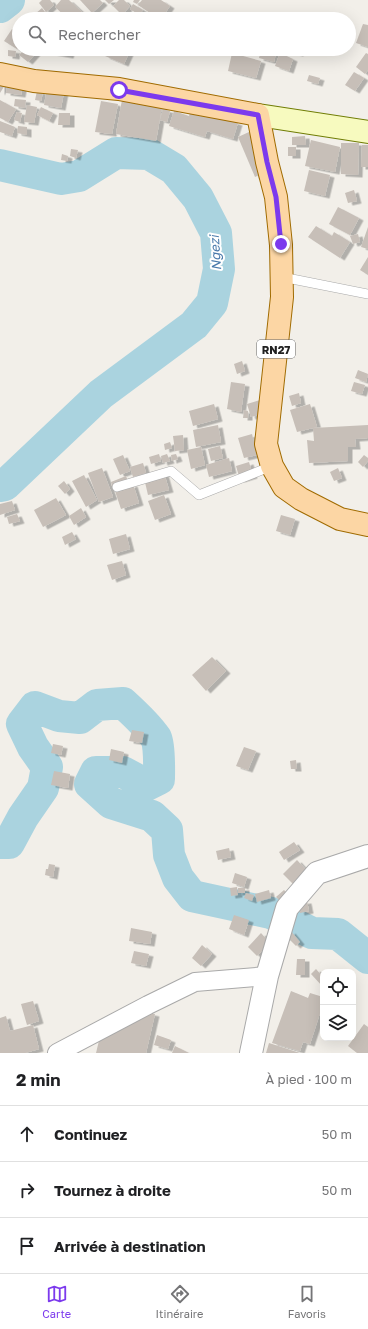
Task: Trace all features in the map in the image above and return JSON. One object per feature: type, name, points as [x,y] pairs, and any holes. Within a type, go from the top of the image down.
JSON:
[{"type":"main road","points":[[0,74],[34,81],[119,90],[258,115],[368,132]]},
{"type":"main road","name":"RN27","points":[[258,115],[267,162],[276,197],[281,244],[282,277],[282,297],[266,444],[272,466],[284,487],[301,499],[340,519],[368,525]]},
{"type":"street","points":[[251,1053],[267,976],[287,908],[317,873],[368,856]]},
{"type":"street","points":[[57,1053],[195,982],[267,976]]},
{"type":"lane","points":[[282,277],[368,294]]},
{"type":"lane","points":[[117,487],[171,471],[199,495],[272,466]]},
{"type":"building","points":[[42,0],[50,0],[54,5],[46,12],[39,3]]},
{"type":"building","points":[[61,0],[69,0],[82,12],[60,12],[55,7]]},
{"type":"building","points":[[80,0],[100,0],[103,3],[93,12],[91,12]]},
{"type":"building","points":[[105,0],[114,0],[109,4]]},
{"type":"building","points":[[119,0],[124,0],[130,6],[125,12],[119,12],[113,6]]},
{"type":"building","points":[[134,0],[140,0],[137,4],[133,2]]},
{"type":"building","points":[[142,0],[161,0],[170,6],[166,12],[148,12],[138,5]]},
{"type":"building","points":[[133,4],[143,10],[141,12],[134,12],[130,9]]},
{"type":"building","points":[[42,8],[45,12],[37,12]]},
{"type":"building","points":[[363,24],[368,25],[368,47],[356,43]]},
{"type":"building","points":[[12,29],[12,46],[4,41]]},
{"type":"building","points":[[8,50],[12,50],[12,56],[15,56],[15,57],[8,56]]},
{"type":"building","points":[[366,53],[368,54],[368,70],[365,74],[356,67]]},
{"type":"building","points":[[20,56],[33,56],[28,62]]},
{"type":"building","points":[[105,56],[128,56],[124,64]]},
{"type":"building","points":[[231,56],[243,56],[261,61],[256,78],[228,71]]},
{"type":"building","points":[[260,56],[275,56],[274,62],[259,58]]},
{"type":"building","points":[[279,56],[286,56],[293,59],[289,71],[275,66]]},
{"type":"building","points":[[354,72],[364,78],[355,91],[345,85]]},
{"type":"building","points":[[309,75],[320,78],[318,84],[307,81]]},
{"type":"building","points":[[8,81],[23,84],[21,95],[6,93]]},
{"type":"building","points":[[0,82],[5,85],[0,93]]},
{"type":"building","points":[[47,89],[64,92],[61,108],[44,105]]},
{"type":"building","points":[[37,91],[43,92],[41,101],[35,100]]},
{"type":"building","points":[[123,94],[163,101],[156,141],[116,134]]},
{"type":"building","points":[[15,99],[26,100],[25,108],[14,106]]},
{"type":"building","points":[[0,100],[16,109],[8,122],[0,118]]},
{"type":"building","points":[[101,101],[118,104],[112,134],[95,132]]},
{"type":"building","points":[[27,105],[37,107],[34,123],[24,122]]},
{"type":"building","points":[[41,107],[53,113],[49,121],[37,115]]},
{"type":"building","points":[[163,109],[170,111],[167,122],[160,120]]},
{"type":"building","points":[[191,109],[238,123],[233,139],[207,131],[205,137],[169,126],[174,111],[189,116]]},
{"type":"building","points":[[17,112],[22,113],[20,122],[14,120]]},
{"type":"building","points":[[59,113],[70,113],[70,125],[58,125]]},
{"type":"building","points":[[0,121],[15,127],[12,136],[0,132]]},
{"type":"building","points":[[18,126],[27,127],[27,135],[17,133]]},
{"type":"building","points":[[249,132],[266,172],[255,177],[238,137]]},
{"type":"building","points":[[305,136],[306,145],[292,145],[292,137]]},
{"type":"building","points":[[311,140],[340,147],[335,172],[305,166]]},
{"type":"building","points":[[341,143],[359,143],[358,175],[341,174]]},
{"type":"building","points":[[362,145],[368,145],[368,167],[361,167]]},
{"type":"building","points":[[288,147],[296,147],[296,156],[288,156]]},
{"type":"building","points":[[71,149],[78,150],[76,158],[70,156]]},
{"type":"building","points":[[62,154],[68,156],[67,161],[61,160]]},
{"type":"building","points":[[309,170],[330,175],[325,196],[304,191]]},
{"type":"building","points":[[354,190],[357,201],[348,203],[345,193]]},
{"type":"building","points":[[338,207],[359,218],[350,235],[329,224]]},
{"type":"building","points":[[316,226],[332,236],[334,232],[350,242],[340,258],[308,237]]},
{"type":"building","points":[[368,227],[368,249],[361,247]]},
{"type":"building","points":[[358,234],[360,242],[353,244],[350,236]]},
{"type":"building","points":[[368,257],[368,275],[360,270]]},
{"type":"building","points":[[242,361],[245,371],[237,374],[234,364]]},
{"type":"building","points":[[358,370],[368,374],[366,382],[355,378]]},
{"type":"building","points":[[231,382],[245,384],[241,412],[227,409]]},
{"type":"building","points":[[354,382],[365,385],[362,394],[351,391]]},
{"type":"building","points":[[299,393],[301,403],[292,406],[289,396]]},
{"type":"building","points":[[260,400],[264,414],[251,417],[247,404]]},
{"type":"building","points":[[214,404],[218,419],[193,426],[189,411]]},
{"type":"building","points":[[310,404],[317,427],[297,432],[290,410]]},
{"type":"building","points":[[244,410],[248,411],[248,418],[243,418]]},
{"type":"building","points":[[218,425],[221,442],[196,447],[193,430]]},
{"type":"building","points":[[368,425],[368,438],[355,439],[356,447],[348,447],[348,461],[309,463],[307,440],[314,441],[313,428]]},
{"type":"building","points":[[252,434],[257,455],[244,458],[238,438]]},
{"type":"building","points":[[183,435],[184,450],[175,451],[173,436]]},
{"type":"building","points":[[170,442],[172,448],[165,450],[164,444]]},
{"type":"building","points":[[220,446],[223,458],[211,461],[208,449]]},
{"type":"building","points":[[201,447],[205,465],[191,469],[187,450]]},
{"type":"building","points":[[159,454],[161,461],[151,464],[149,457]]},
{"type":"building","points":[[167,454],[170,461],[163,463],[161,456]]},
{"type":"building","points":[[176,454],[178,459],[172,461],[171,455]]},
{"type":"building","points":[[123,455],[130,471],[120,475],[113,459]]},
{"type":"building","points":[[364,455],[368,458],[368,461],[363,467],[358,462]]},
{"type":"building","points":[[229,458],[232,471],[209,477],[206,465]]},
{"type":"building","points":[[249,462],[253,476],[240,480],[236,466]]},
{"type":"building","points":[[143,463],[146,473],[133,477],[130,467]]},
{"type":"building","points":[[102,468],[113,497],[99,502],[88,473]]},
{"type":"building","points":[[338,468],[342,478],[334,481],[330,472]]},
{"type":"building","points":[[164,473],[169,490],[148,495],[144,478]]},
{"type":"building","points":[[84,475],[97,500],[86,507],[72,481]]},
{"type":"building","points":[[126,476],[129,484],[113,489],[111,482]]},
{"type":"building","points":[[64,481],[70,489],[65,494],[58,486]]},
{"type":"building","points":[[133,484],[139,503],[121,509],[115,491]]},
{"type":"building","points":[[164,495],[171,514],[155,520],[148,501]]},
{"type":"building","points":[[56,498],[66,515],[43,527],[34,510]]},
{"type":"building","points":[[12,501],[15,510],[0,515],[0,504]]},
{"type":"building","points":[[81,508],[86,517],[74,525],[69,516]]},
{"type":"building","points":[[17,514],[20,521],[9,524],[7,517]]},
{"type":"building","points":[[281,515],[295,519],[290,535],[276,531]]},
{"type":"building","points":[[72,532],[76,539],[65,545],[62,537]]},
{"type":"building","points":[[126,534],[130,549],[113,554],[109,539]]},
{"type":"building","points":[[122,561],[126,575],[112,580],[107,565]]},
{"type":"building","points":[[212,657],[226,671],[206,691],[192,675]]},
{"type":"building","points":[[132,730],[144,732],[142,743],[129,741]]},
{"type":"building","points":[[53,744],[63,746],[61,755],[51,753]]},
{"type":"building","points":[[244,747],[256,751],[248,770],[236,766]]},
{"type":"building","points":[[111,749],[124,752],[122,763],[109,760]]},
{"type":"building","points":[[296,760],[297,769],[291,769],[290,761]]},
{"type":"building","points":[[54,771],[70,774],[68,788],[51,785]]},
{"type":"building","points":[[294,842],[300,850],[284,860],[279,852]]},
{"type":"building","points":[[229,848],[231,857],[218,860],[216,851]]},
{"type":"building","points":[[297,860],[309,873],[295,886],[283,874]]},
{"type":"building","points":[[49,864],[55,865],[53,877],[45,875]]},
{"type":"building","points":[[235,873],[247,877],[244,887],[232,883]]},
{"type":"building","points":[[237,887],[238,895],[231,896],[230,888]]},
{"type":"building","points":[[238,888],[245,888],[245,893],[238,893]]},
{"type":"building","points":[[269,890],[271,898],[257,902],[255,894]]},
{"type":"building","points":[[284,890],[293,899],[285,906],[276,897]]},
{"type":"building","points":[[246,893],[254,895],[252,901],[244,898]]},
{"type":"building","points":[[307,901],[309,911],[300,913],[298,902]]},
{"type":"building","points":[[234,915],[249,920],[244,935],[229,929]]},
{"type":"building","points":[[131,928],[152,932],[150,944],[129,941]]},
{"type":"building","points":[[291,931],[300,942],[296,946],[286,936]]},
{"type":"building","points":[[261,933],[270,943],[257,956],[248,947]]},
{"type":"building","points":[[202,945],[212,954],[201,966],[192,958]]},
{"type":"building","points":[[134,951],[149,954],[146,966],[131,963]]},
{"type":"building","points":[[297,959],[305,959],[305,975],[296,975]]},
{"type":"building","points":[[316,969],[320,974],[320,984],[311,974]]},
{"type":"building","points":[[291,991],[308,998],[310,993],[320,996],[320,1013],[310,1044],[303,1042],[300,1051],[272,1043]]},
{"type":"building","points":[[33,1001],[39,1021],[27,1025],[21,1004]]},
{"type":"building","points":[[131,1009],[155,1014],[146,1053],[96,1053],[103,1024]]},
{"type":"building","points":[[6,1016],[10,1031],[33,1025],[39,1049],[25,1053],[0,1053],[0,1018]]},
{"type":"building","points":[[364,1024],[368,1027],[368,1053],[357,1053],[348,1046],[352,1041],[356,1041],[356,1035]]},
{"type":"building","points":[[157,1035],[171,1040],[168,1049],[154,1045]]},
{"type":"building","points":[[269,1043],[300,1053],[266,1053]]},
{"type":"building","points":[[175,1046],[189,1053],[172,1053]]},
{"type":"waterway","name":"Ngezi","points":[[0,7],[9,0]]},
{"type":"waterway","name":"Ngezi","points":[[0,165],[61,179],[79,176],[116,153],[149,154],[174,169],[198,198],[216,233],[219,269],[212,303],[194,325],[101,394],[5,485],[0,486]]},
{"type":"waterway","points":[[0,843],[9,843],[23,817],[43,788],[47,767],[33,747],[22,724],[35,707],[59,716],[80,718],[97,705],[123,703],[145,724],[156,738],[159,753],[159,779],[147,785],[123,772],[96,772],[90,784],[111,803],[152,816],[167,830],[169,855],[178,878],[192,896],[271,913],[312,933],[338,934],[368,958]]},
{"type":"route","points":[[119,90],[258,115],[267,162],[276,197],[281,244]]}]
